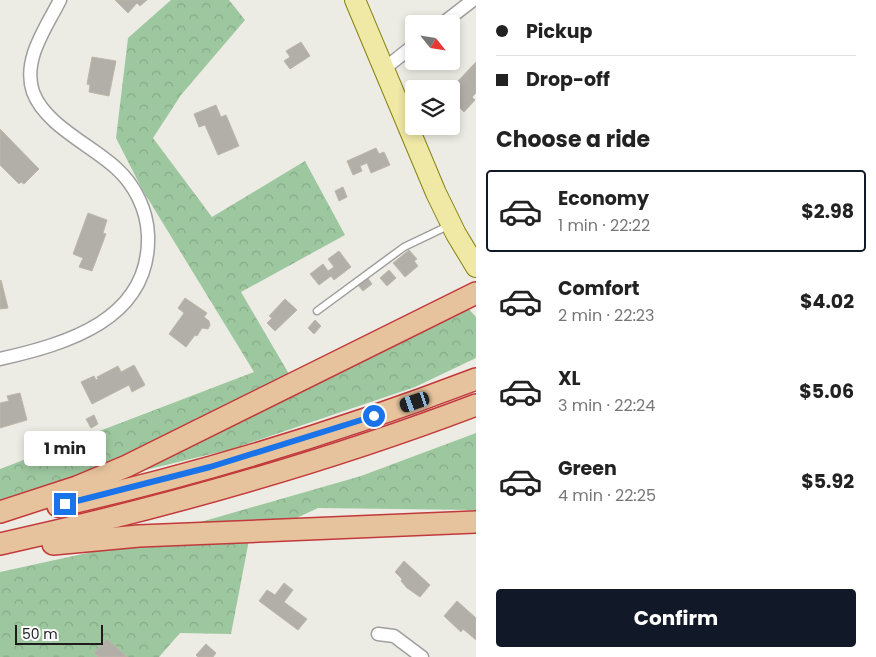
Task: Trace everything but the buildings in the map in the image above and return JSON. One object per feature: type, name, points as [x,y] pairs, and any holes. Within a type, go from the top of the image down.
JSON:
[{"type":"highway","points":[[0,512],[77,487],[127,466],[476,293]]},
{"type":"highway","points":[[0,518],[127,490],[291,443],[415,402],[476,379]]},
{"type":"highway","points":[[0,546],[215,491],[339,454],[476,405]]},
{"type":"highway","points":[[0,546],[138,536],[476,522]]},
{"type":"main road","points":[[355,0],[451,225],[476,267]]},
{"type":"street","points":[[0,360],[44,349],[67,340],[111,316],[133,292],[146,260],[148,243],[146,220],[137,194],[116,168],[46,113],[32,90],[30,78],[34,53],[60,0]]},
{"type":"street","points":[[453,15],[472,0]]},
{"type":"street","points":[[384,69],[405,53]]},
{"type":"street","points":[[378,634],[394,636],[422,657]]},
{"type":"lane","points":[[317,311],[404,246],[451,225]]},
{"type":"green space","points":[[171,0],[229,0],[245,20],[181,95],[153,138],[212,217],[305,161],[345,235],[241,292],[296,386],[468,308],[476,317],[476,358],[415,387],[232,449],[0,505],[0,469],[254,372],[142,189],[116,138],[128,38]]},
{"type":"green space","points":[[476,433],[476,510],[318,508],[249,540],[231,634],[180,633],[159,657],[0,657],[0,572],[110,548],[361,476]]},
{"type":"route","points":[[65,504],[127,490],[210,467],[374,416]]}]
